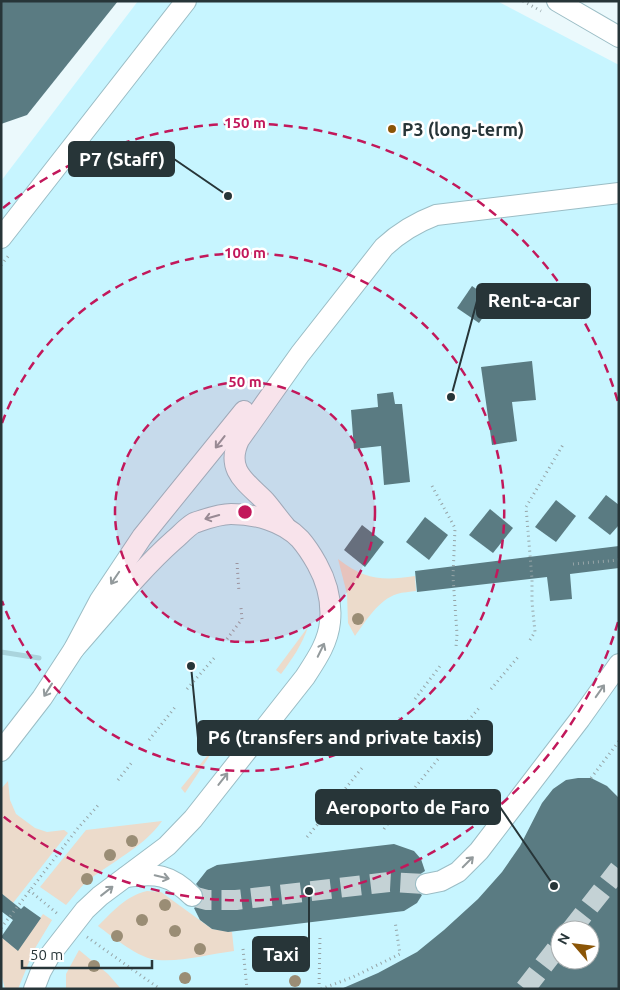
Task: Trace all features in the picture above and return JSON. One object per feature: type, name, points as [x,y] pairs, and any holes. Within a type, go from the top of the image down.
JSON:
[{"type":"street","points":[[1,238],[186,1]]},
{"type":"street","points":[[557,1],[619,36]]},
{"type":"street","points":[[34,989],[50,955],[95,901],[167,846],[193,819],[305,677],[319,656],[327,637],[330,622],[330,597],[323,575],[309,550],[299,538],[288,529],[266,502],[246,484],[238,472],[234,461],[235,449],[239,440],[300,354],[384,247],[417,222],[436,215],[619,192]]},
{"type":"street","points":[[1,751],[42,698],[74,649],[100,600],[142,538],[252,401],[300,354]]},
{"type":"street","points":[[74,649],[164,549],[191,525],[212,516],[230,514],[254,516],[288,529]]},
{"type":"street","points":[[426,884],[441,881],[458,872],[479,851],[580,719],[619,664]]},
{"type":"street","points":[[126,877],[148,874],[170,878],[192,896]]},
{"type":"street","points":[[49,989],[51,978],[66,951],[73,926]]},
{"type":"path","points":[[530,640],[535,632],[526,507],[564,443]]},
{"type":"path","points":[[432,486],[455,528],[452,577],[456,647]]},
{"type":"path","points":[[573,564],[619,560]]},
{"type":"path","points":[[237,563],[240,592]]},
{"type":"path","points":[[228,639],[242,619],[241,608]]},
{"type":"path","points":[[187,690],[215,657]]},
{"type":"path","points":[[491,689],[518,657]]},
{"type":"path","points":[[415,699],[440,666]]},
{"type":"path","points":[[149,740],[176,706]]},
{"type":"path","points":[[452,740],[479,708]]},
{"type":"path","points":[[375,750],[400,718]]},
{"type":"path","points":[[591,778],[619,741]]},
{"type":"path","points":[[412,791],[439,758]]},
{"type":"path","points":[[118,780],[133,761]]},
{"type":"path","points":[[336,800],[362,768]]},
{"type":"path","points":[[1,928],[78,828],[100,804]]},
{"type":"path","points":[[384,829],[400,808]]},
{"type":"path","points":[[307,838],[322,818]]},
{"type":"path","points":[[29,890],[73,926],[160,989]]},
{"type":"path","points":[[320,936],[320,989],[353,977],[400,954],[395,920]]},
{"type":"path","points":[[243,949],[247,989]]},
{"type":"shaded area","points":[[138,1],[497,1],[619,65],[619,989],[1,989],[1,181]]},
{"type":"shaded area","points":[[338,559],[357,571],[375,577],[415,576],[416,591],[397,594],[384,601],[355,636],[348,623],[347,594]]},
{"type":"shaded area","points":[[308,627],[300,646],[281,674],[276,670]]},
{"type":"shaded area","points":[[220,740],[185,793],[181,788]]},
{"type":"shaded area","points":[[8,781],[10,800],[16,814],[35,828],[47,832],[64,830],[68,833],[13,903],[1,893],[1,789]]},
{"type":"shaded area","points":[[162,821],[137,846],[86,882],[66,905],[40,887],[86,830]]},
{"type":"shaded area","points":[[147,891],[161,892],[212,929],[232,932],[234,951],[177,960],[151,959],[126,947],[98,926],[126,900]]},
{"type":"shaded area","points":[[43,914],[52,920],[34,950],[18,989],[5,989],[1,973],[1,937],[18,950]]},
{"type":"shaded area","points":[[79,950],[108,974],[121,989],[66,989],[66,974]]},
{"type":"building","points":[[1,1],[118,1],[27,115],[1,124]]},
{"type":"building","points":[[472,286],[494,301],[479,323],[457,308]]},
{"type":"building","points":[[532,361],[536,400],[512,402],[517,441],[492,445],[481,367]]},
{"type":"building","points":[[393,392],[395,404],[402,404],[410,482],[384,485],[381,446],[354,449],[351,410],[378,407],[377,394]]},
{"type":"building","points":[[606,495],[619,505],[619,525],[610,535],[588,518]]},
{"type":"building","points":[[556,500],[576,516],[556,542],[535,527]]},
{"type":"building","points":[[490,509],[513,528],[493,553],[469,535]]},
{"type":"building","points":[[425,517],[448,535],[429,560],[406,542]]},
{"type":"building","points":[[362,525],[384,542],[365,567],[344,550]]},
{"type":"building","points":[[619,546],[619,568],[570,574],[572,599],[550,601],[547,577],[417,592],[415,571]]},
{"type":"building","points":[[591,778],[607,786],[619,798],[619,989],[341,989],[378,973],[417,952],[478,899],[502,872],[520,846],[542,803],[553,789],[566,780]]},
{"type":"building","points":[[394,844],[414,851],[421,859],[425,871],[415,881],[417,891],[422,895],[417,903],[404,911],[228,932],[212,929],[200,920],[194,908],[204,898],[203,892],[196,884],[207,870],[217,865]]},
{"type":"building","points":[[1,893],[21,909],[24,906],[41,918],[18,951],[1,937],[13,920],[1,911]]},
{"type":"waterway","points":[[1,652],[39,658]]},
{"type":"tunnel","points":[[579,920],[619,869]]},
{"type":"tunnel","points":[[192,896],[207,900],[236,900],[389,882],[426,884]]},
{"type":"tunnel","points":[[525,989],[550,957]]},
{"type":"place","name":"P3 (long-term)","points":[[392,129]]},
{"type":"place","name":"P7 (Staff)","points":[[228,196]]},
{"type":"place","name":"Rent-a-car","points":[[451,397]]},
{"type":"place","name":"P6 (transfers and private taxis)","points":[[191,666]]},
{"type":"place","name":"Aeroporto de Faro","points":[[554,886]]},
{"type":"place","name":"Taxi","points":[[309,891]]}]
